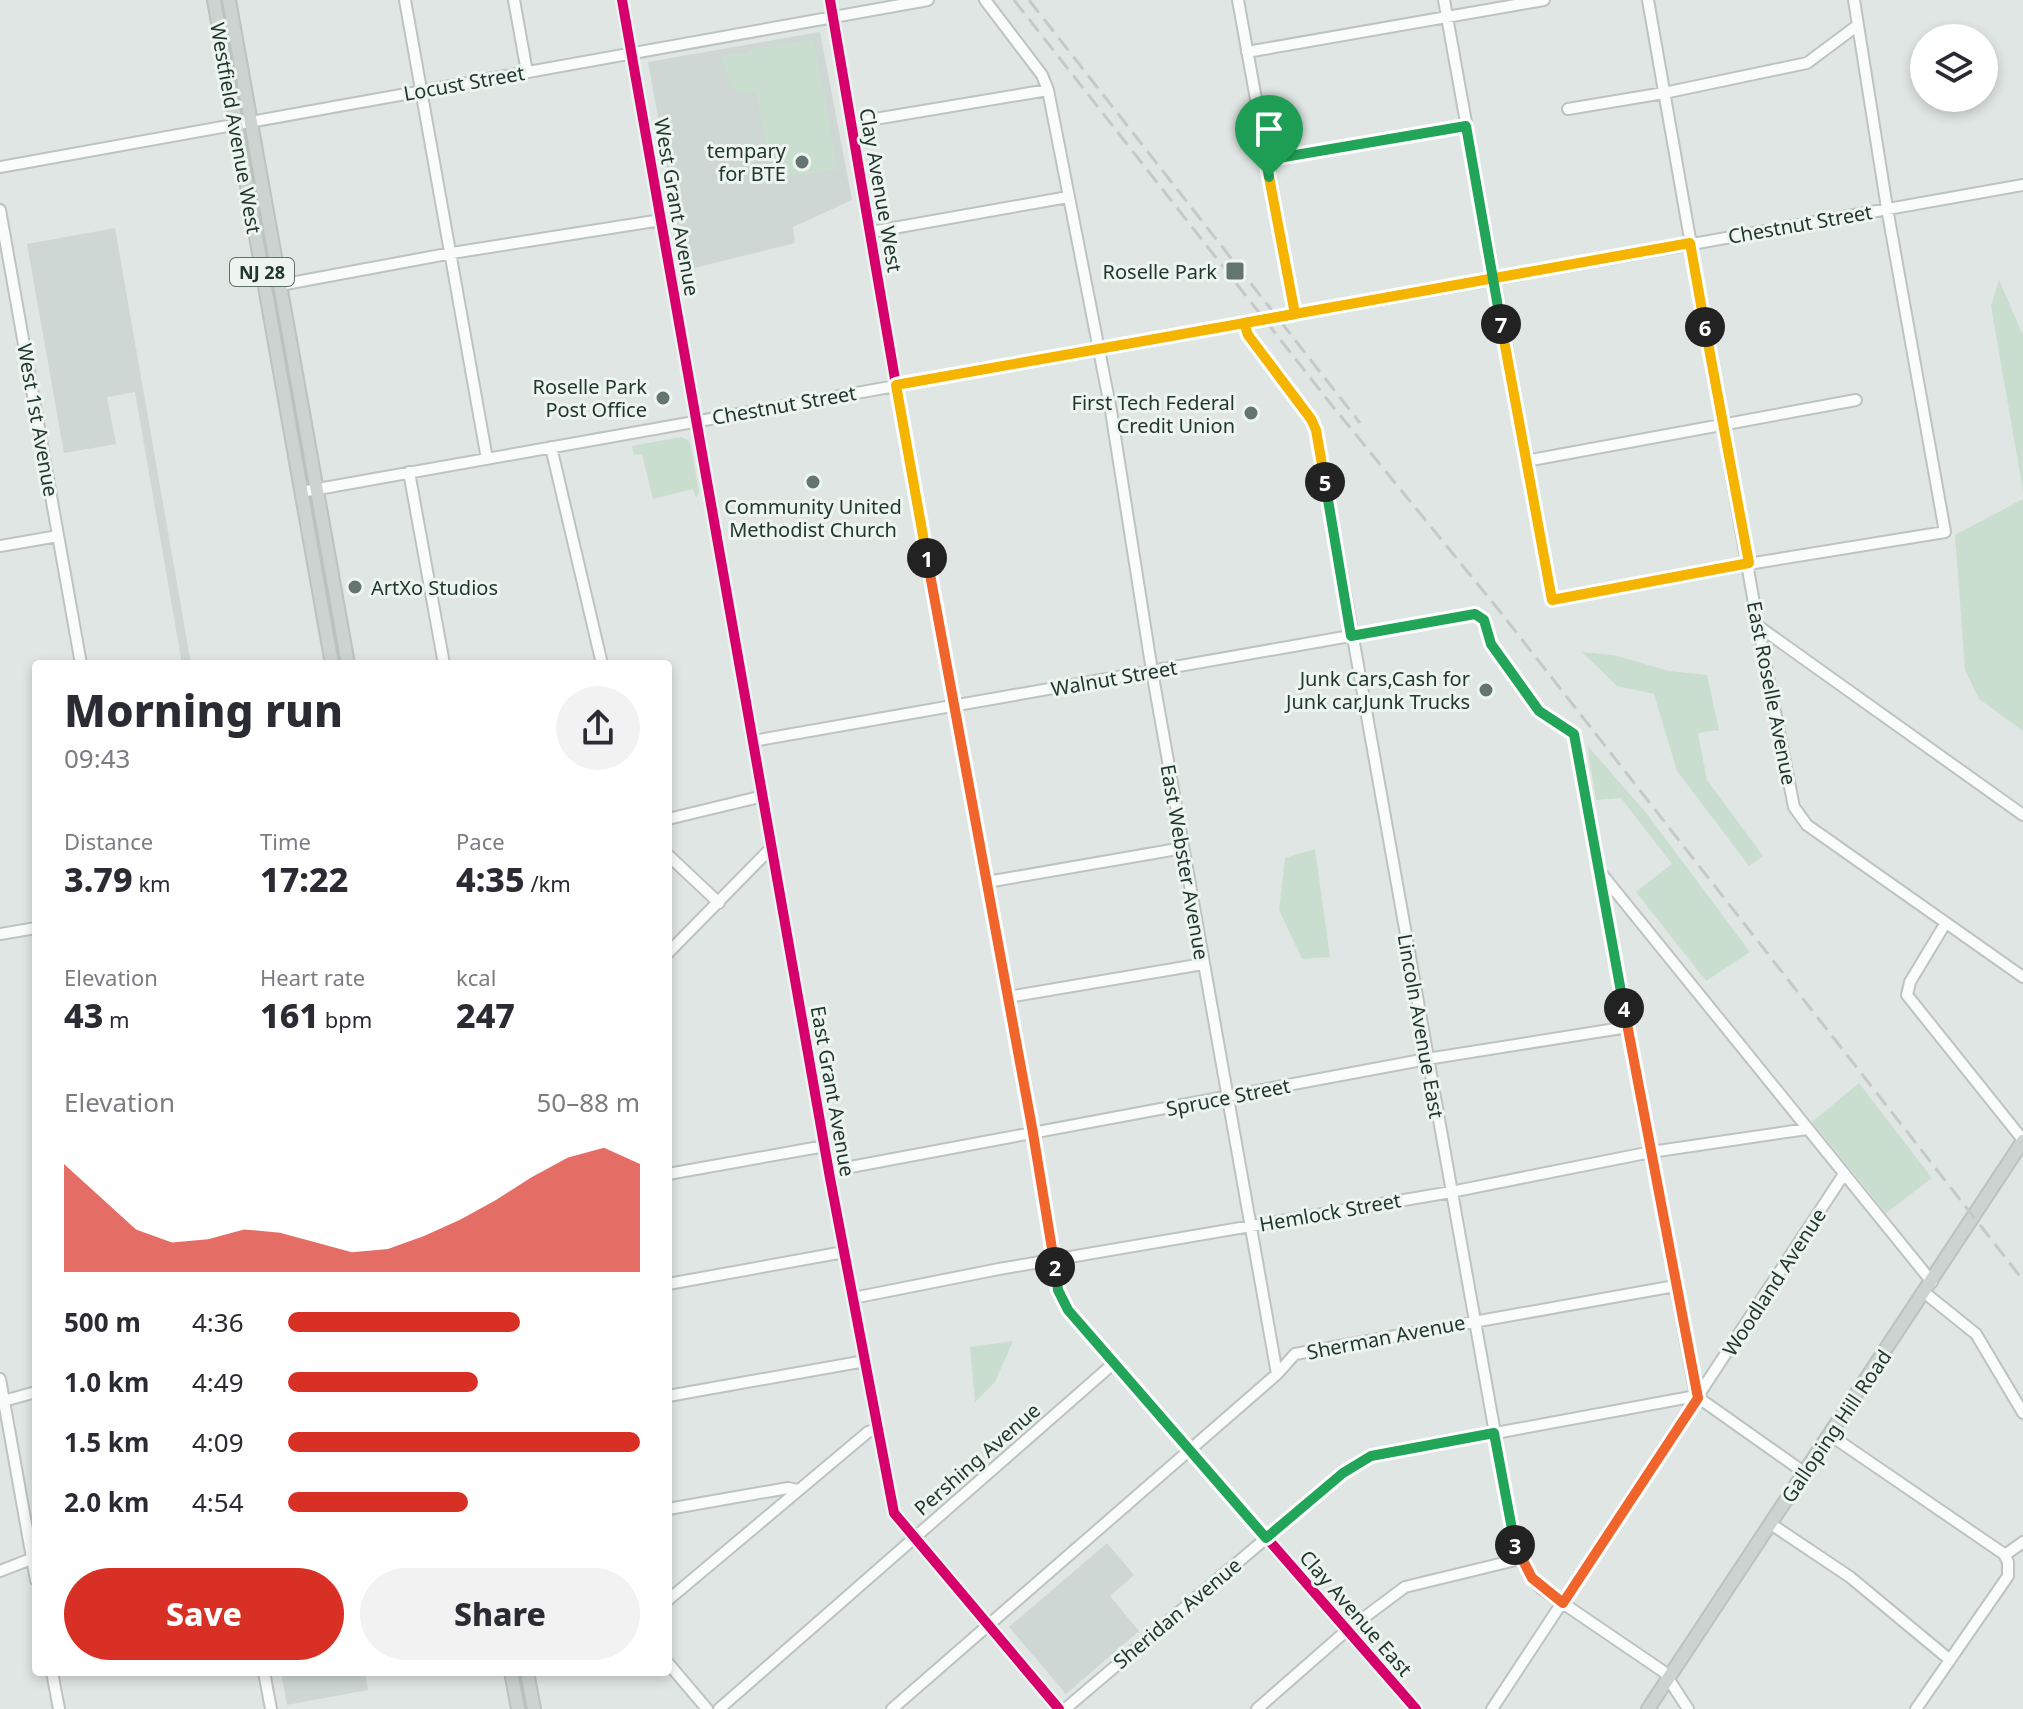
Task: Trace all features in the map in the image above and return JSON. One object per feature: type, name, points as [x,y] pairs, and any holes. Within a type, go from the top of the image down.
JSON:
[{"type":"main road","name":"Westfield Avenue West","points":[[214,0],[301,492]]},
{"type":"main road","name":"Westfield Avenue West","points":[[229,0],[317,489]]},
{"type":"main road","name":"NJ 28","points":[[317,489],[347,660]]},
{"type":"main road","name":"NJ 28","points":[[301,492],[331,660]]},
{"type":"main road","name":"Galloping Hill Road","points":[[1648,1709],[2023,1140]]},
{"type":"main road","points":[[512,1676],[518,1709]]},
{"type":"main road","points":[[528,1676],[534,1709]]},
{"type":"street","points":[[405,0],[487,459]]},
{"type":"street","points":[[514,0],[527,72]]},
{"type":"street","name":"West Grant Avenue","points":[[622,0],[697,421]]},
{"type":"street","name":"Clay Avenue West","points":[[830,0],[896,385]]},
{"type":"street","name":"Locust Street","points":[[0,167],[928,0]]},
{"type":"street","points":[[851,123],[1048,90],[1042,75],[985,0]]},
{"type":"street","points":[[1238,0],[1295,314]]},
{"type":"street","points":[[1444,0],[1552,600],[1749,563],[1945,532],[1887,208],[1854,0]]},
{"type":"street","points":[[1247,52],[1544,0]]},
{"type":"street","name":"East Roselle Avenue","points":[[1648,0],[1758,626],[1796,813],[1807,825],[1945,924]]},
{"type":"street","points":[[1568,109],[1664,93],[1807,63],[1858,25]]},
{"type":"street","name":"East Webster Avenue","points":[[1048,90],[1111,411],[1152,671],[1277,1374]]},
{"type":"street","points":[[1266,160],[1466,126]]},
{"type":"street","name":"Chestnut Street","points":[[301,492],[2023,185]]},
{"type":"street","points":[[871,232],[1068,197]]},
{"type":"street","name":"West 1st Avenue","points":[[0,210],[80,660]]},
{"type":"street","points":[[280,285],[452,253],[661,220]]},
{"type":"street","name":"Lincoln Avenue East","points":[[1244,323],[1248,335],[1316,430],[1516,1551],[1532,1578],[1664,1672],[1688,1709]]},
{"type":"street","name":"Clay Avenue East","points":[[896,385],[1063,1302],[1416,1709]]},
{"type":"street","points":[[1526,461],[1856,400]]},
{"type":"street","name":"East Grant Avenue","points":[[697,421],[829,1171],[894,1513],[1062,1709]]},
{"type":"street","points":[[551,447],[601,660]]},
{"type":"street","points":[[409,472],[443,660]]},
{"type":"street","points":[[0,546],[58,536]]},
{"type":"street","name":"Walnut Street","points":[[753,741],[1475,614],[1484,620],[1491,644],[1539,711],[1574,734],[1599,870]]},
{"type":"street","points":[[1758,626],[2023,815]]},
{"type":"street","points":[[672,818],[763,796]]},
{"type":"street","points":[[672,949],[772,847]]},
{"type":"street","points":[[987,882],[1183,848]]},
{"type":"street","points":[[672,859],[719,903]]},
{"type":"street","points":[[1599,870],[1697,1397],[1805,1473]]},
{"type":"street","points":[[1599,870],[1844,1174],[1928,1288],[1976,1334],[2023,1413]]},
{"type":"street","points":[[2023,977],[1945,924],[1910,982],[1907,995],[2023,1140]]},
{"type":"street","points":[[0,934],[32,929]]},
{"type":"street","points":[[1008,997],[1203,964]]},
{"type":"street","name":"Spruce Street","points":[[829,1171],[1427,1059],[1628,1027]]},
{"type":"street","name":"Hemlock Street","points":[[853,1298],[1053,1260],[1451,1192],[1651,1152],[1807,1129]]},
{"type":"street","points":[[672,1173],[825,1146]]},
{"type":"street","name":"Woodland Avenue","points":[[1492,1709],[1844,1174]]},
{"type":"street","points":[[672,1283],[844,1252]]},
{"type":"street","name":"Sherman Avenue","points":[[892,1709],[1277,1374],[1295,1354],[1675,1286]]},
{"type":"street","points":[[672,1395],[865,1361]]},
{"type":"street","name":"Pershing Avenue","points":[[719,1709],[1114,1363]]},
{"type":"street","points":[[0,1379],[32,1548]]},
{"type":"street","points":[[2,1402],[32,1393]]},
{"type":"street","name":"Sheridan Avenue","points":[[1062,1709],[1343,1473],[1371,1456],[1697,1397]]},
{"type":"street","points":[[672,1597],[868,1432],[878,1429]]},
{"type":"street","points":[[1830,1435],[2005,1555],[2008,1562],[2008,1576],[1916,1709]]},
{"type":"street","points":[[672,1508],[788,1488],[798,1490]]},
{"type":"street","points":[[1771,1524],[1850,1577],[1950,1660]]},
{"type":"street","points":[[2005,1555],[2023,1542]]},
{"type":"street","points":[[0,1571],[32,1559]]},
{"type":"street","points":[[1257,1709],[1346,1631],[1405,1587],[1520,1559]]},
{"type":"street","points":[[672,1668],[707,1709]]},
{"type":"street","points":[[53,1676],[59,1709]]},
{"type":"street","points":[[265,1676],[271,1709]]},
{"type":"shaded area","points":[[820,32],[852,200],[793,227],[795,243],[682,271],[681,244],[648,62]]},
{"type":"shaded area","points":[[115,228],[190,660],[181,660],[135,392],[107,397],[116,444],[64,453],[27,244]]},
{"type":"shaded area","points":[[1107,1543],[1134,1575],[1110,1596],[1139,1631],[1066,1694],[1009,1627]]},
{"type":"shaded area","points":[[282,1676],[366,1676],[368,1690],[287,1705]]},
{"type":"green space","points":[[814,39],[837,169],[772,180],[756,91],[741,93],[734,90],[722,60],[726,54],[749,54],[749,50]]},
{"type":"green space","points":[[1999,280],[2023,335],[2023,491],[1991,306]]},
{"type":"green space","points":[[681,437],[688,440],[691,446],[699,493],[696,498],[693,489],[653,499],[642,454],[634,455],[632,446]]},
{"type":"green space","points":[[2023,499],[2023,731],[1979,699],[1965,670],[1955,535]]},
{"type":"green space","points":[[1582,652],[1614,655],[1669,671],[1707,675],[1719,730],[1698,733],[1707,780],[1763,856],[1749,866],[1677,771],[1654,694],[1617,686]]},
{"type":"green space","points":[[1587,745],[1647,814],[1750,952],[1706,981],[1636,892],[1672,864],[1621,798],[1596,800]]},
{"type":"green space","points":[[1315,849],[1330,957],[1302,959],[1279,910],[1285,858]]},
{"type":"green space","points":[[1859,1083],[1932,1178],[1886,1213],[1812,1122]]},
{"type":"green space","points":[[1013,1341],[995,1382],[975,1402],[970,1347]]},
{"type":"railway","points":[[1014,0],[1330,403],[1498,609],[2023,1280]]},
{"type":"railway","points":[[1029,0],[1360,423]]},
{"type":"cycle path","points":[[622,0],[830,1178],[894,1513],[1059,1709]]},
{"type":"cycle path","points":[[830,0],[896,385],[1033,1133],[1058,1290],[1068,1310],[1416,1709]]},
{"type":"place","name":"tempary for BTE","points":[[802,162]]},
{"type":"place","name":"Roselle Park","points":[[1235,271]]},
{"type":"place","name":"Roselle Park Post Office","points":[[663,398]]},
{"type":"place","name":"First Tech Federal Credit Union","points":[[1251,413]]},
{"type":"place","name":"Community United Methodist Church","points":[[813,482]]},
{"type":"place","name":"ArtXo Studios","points":[[355,587]]},
{"type":"place","name":"Junk Cars,Cash for Junk car,Junk Trucks","points":[[1486,690]]},
{"type":"route","points":[[1269,177],[1266,160],[1466,126],[1493,278],[1552,600],[1749,563],[1690,243],[1493,278],[1285,316],[1244,323],[1248,335],[1316,430],[1351,636],[1475,614],[1484,620],[1491,644],[1539,711],[1574,734],[1698,1398],[1563,1603],[1532,1578],[1516,1551],[1494,1433],[1371,1456],[1343,1473],[1266,1538],[1068,1310],[1058,1290],[1033,1133],[896,385],[1295,314],[1269,177]]}]
